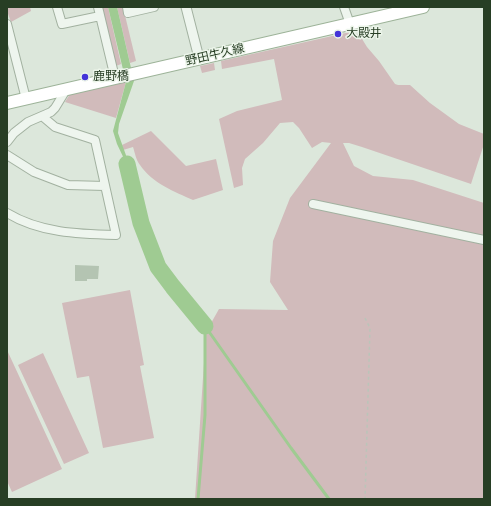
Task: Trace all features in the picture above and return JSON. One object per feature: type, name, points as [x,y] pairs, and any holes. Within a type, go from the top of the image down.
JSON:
[{"type":"main road","name":"野田牛久線","points":[[7,103],[423,7]]},
{"type":"street","points":[[56,7],[62,24],[100,16]]},
{"type":"street","points":[[98,7],[100,16],[124,76]]},
{"type":"street","points":[[127,7],[128,13],[154,7]]},
{"type":"street","points":[[186,7],[199,58]]},
{"type":"street","points":[[344,7],[350,24]]},
{"type":"street","points":[[7,24],[26,99]]},
{"type":"street","points":[[7,142],[21,127],[28,122],[55,108],[66,90]]},
{"type":"street","points":[[7,213],[25,222],[59,232],[116,235],[95,140],[55,127],[42,116]]},
{"type":"street","points":[[7,155],[34,172],[68,185],[105,186]]},
{"type":"street","points":[[313,204],[484,240]]},
{"type":"path","points":[[365,318],[370,328],[365,499]]},
{"type":"shaded area","points":[[7,7],[30,7],[31,11],[11,22]]},
{"type":"shaded area","points":[[102,7],[108,7],[121,64],[116,66]]},
{"type":"shaded area","points":[[108,7],[117,7],[134,81],[119,124],[118,133],[127,158],[133,186],[131,187],[127,165],[117,144],[113,131],[126,82]]},
{"type":"shaded area","points":[[117,7],[123,7],[136,61],[130,63]]},
{"type":"shaded area","points":[[350,32],[351,36],[359,34],[395,84],[410,85],[430,103],[459,124],[484,134],[484,144],[471,184],[362,147],[349,143],[343,143],[354,166],[373,176],[413,180],[484,203],[484,499],[195,499],[206,332],[219,309],[288,310],[270,282],[273,241],[290,198],[331,143],[322,142],[312,148],[299,128],[293,122],[280,123],[263,143],[245,159],[242,168],[243,185],[234,188],[219,119],[237,111],[282,100],[274,59],[222,69],[221,61]]},
{"type":"shaded area","points":[[214,63],[215,70],[202,73],[200,66]]},
{"type":"shaded area","points":[[126,82],[116,118],[65,102],[70,94]]},
{"type":"shaded area","points":[[151,131],[186,166],[216,159],[223,190],[193,200],[157,182],[139,163],[133,147],[123,150],[122,145]]},
{"type":"shaded area","points":[[130,290],[144,365],[140,366],[154,438],[103,448],[89,376],[77,378],[62,303]]},
{"type":"shaded area","points":[[7,350],[62,469],[12,492],[7,481]]},
{"type":"shaded area","points":[[43,353],[89,453],[64,464],[18,365]]},
{"type":"building","points":[[75,265],[99,266],[98,279],[75,281]]},
{"type":"waterway","points":[[127,164],[141,223],[158,267],[205,326]]},
{"type":"waterway","points":[[205,326],[329,499]]},
{"type":"waterway","points":[[198,499],[205,415],[205,326]]},
{"type":"place","name":"大殿井","points":[[338,34]]},
{"type":"place","name":"鹿野橋","points":[[85,77]]}]
